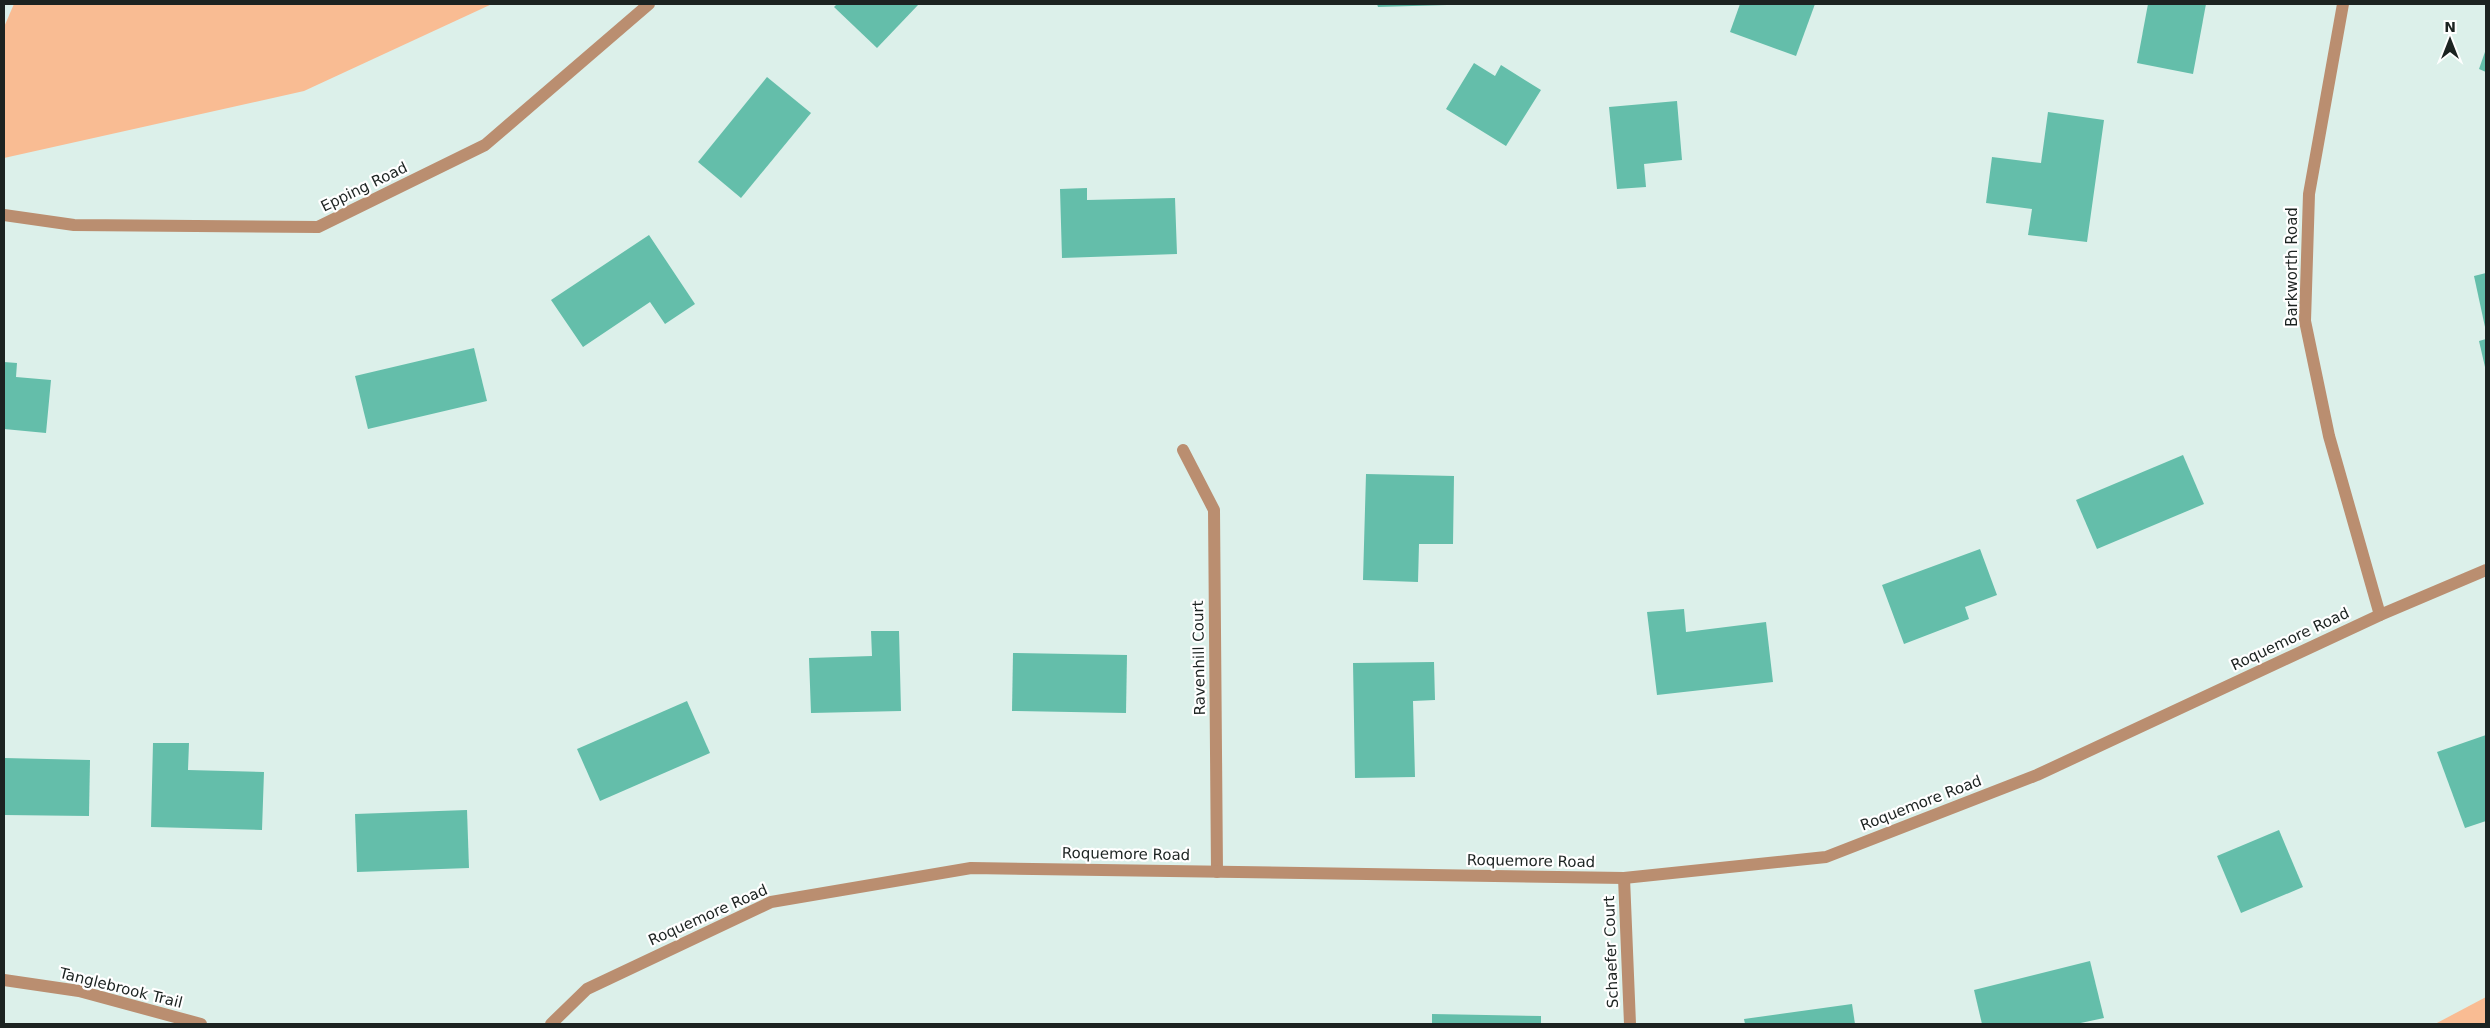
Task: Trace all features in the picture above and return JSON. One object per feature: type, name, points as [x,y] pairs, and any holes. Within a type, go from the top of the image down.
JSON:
[{"type":"street","name":"Epping Road","points":[[4,214],[74,225],[318,227],[485,145],[649,4]]},
{"type":"street","name":"Barkworth Road","points":[[2343,4],[2309,194],[2305,320],[2329,436],[2380,615]]},
{"type":"street","name":"Ravenhill Court","points":[[1184,450],[1214,510],[1217,872]]},
{"type":"street","name":"Roquemore Road","points":[[550,1024],[587,989],[771,902],[971,868],[1624,878],[1826,858],[2037,775],[2380,615],[2486,570]]},
{"type":"street","name":"Schaefer Court","points":[[1624,878],[1630,1024]]},
{"type":"street","name":"Tanglebrook Trail","points":[[4,980],[79,991],[200,1024]]},
{"type":"shaded area","points":[[14,4],[492,4],[304,91],[4,158],[4,27]]},
{"type":"shaded area","points":[[2486,997],[2486,1024],[2435,1024]]},
{"type":"building","points":[[837,4],[919,4],[877,48],[834,7]]},
{"type":"building","points":[[1377,4],[1447,4],[1447,5],[1378,7]]},
{"type":"building","points":[[1740,4],[1815,4],[1796,56],[1730,32]]},
{"type":"building","points":[[2148,4],[2206,4],[2193,74],[2137,63]]},
{"type":"building","points":[[2486,49],[2486,72],[2479,69]]},
{"type":"building","points":[[1474,63],[1495,76],[1501,65],[1541,90],[1506,146],[1446,109]]},
{"type":"building","points":[[767,77],[811,113],[741,198],[698,162]]},
{"type":"building","points":[[1677,101],[1682,160],[1644,164],[1646,187],[1617,189],[1609,107]]},
{"type":"building","points":[[2048,112],[2104,120],[2087,242],[2028,235],[2032,209],[1986,203],[1992,157],[2041,163]]},
{"type":"building","points":[[1087,188],[1087,200],[1175,198],[1177,254],[1062,258],[1060,189]]},
{"type":"building","points":[[649,235],[695,304],[665,324],[650,302],[583,347],[551,300]]},
{"type":"building","points":[[2486,273],[2486,327],[2485,327],[2474,276]]},
{"type":"building","points":[[2486,339],[2486,367],[2485,367],[2479,341]]},
{"type":"building","points":[[474,348],[487,401],[368,429],[355,376]]},
{"type":"building","points":[[4,362],[17,363],[16,377],[51,380],[46,433],[4,429]]},
{"type":"building","points":[[2183,455],[2204,504],[2097,549],[2076,500]]},
{"type":"building","points":[[1366,474],[1454,476],[1453,544],[1419,544],[1418,582],[1363,580]]},
{"type":"building","points":[[1980,549],[1997,595],[1965,607],[1969,619],[1904,644],[1882,585]]},
{"type":"building","points":[[1684,609],[1686,632],[1766,622],[1773,682],[1657,695],[1647,612]]},
{"type":"building","points":[[871,631],[899,631],[901,711],[811,713],[809,658],[872,656]]},
{"type":"building","points":[[1013,653],[1127,655],[1126,713],[1012,711]]},
{"type":"building","points":[[1434,662],[1435,700],[1413,701],[1415,777],[1355,778],[1353,663]]},
{"type":"building","points":[[687,701],[710,753],[600,801],[577,749]]},
{"type":"building","points":[[2486,735],[2486,821],[2465,828],[2437,752]]},
{"type":"building","points":[[153,743],[189,743],[188,770],[264,772],[262,830],[151,827]]},
{"type":"building","points":[[4,758],[90,760],[89,816],[4,815]]},
{"type":"building","points":[[467,810],[469,868],[357,872],[355,814]]},
{"type":"building","points":[[2279,830],[2303,887],[2241,913],[2217,856]]},
{"type":"building","points":[[2090,961],[2104,1018],[2076,1024],[1982,1024],[1974,990]]},
{"type":"building","points":[[1852,1004],[1855,1024],[1745,1024],[1744,1019]]},
{"type":"building","points":[[1432,1014],[1541,1016],[1541,1024],[1432,1024]]}]
